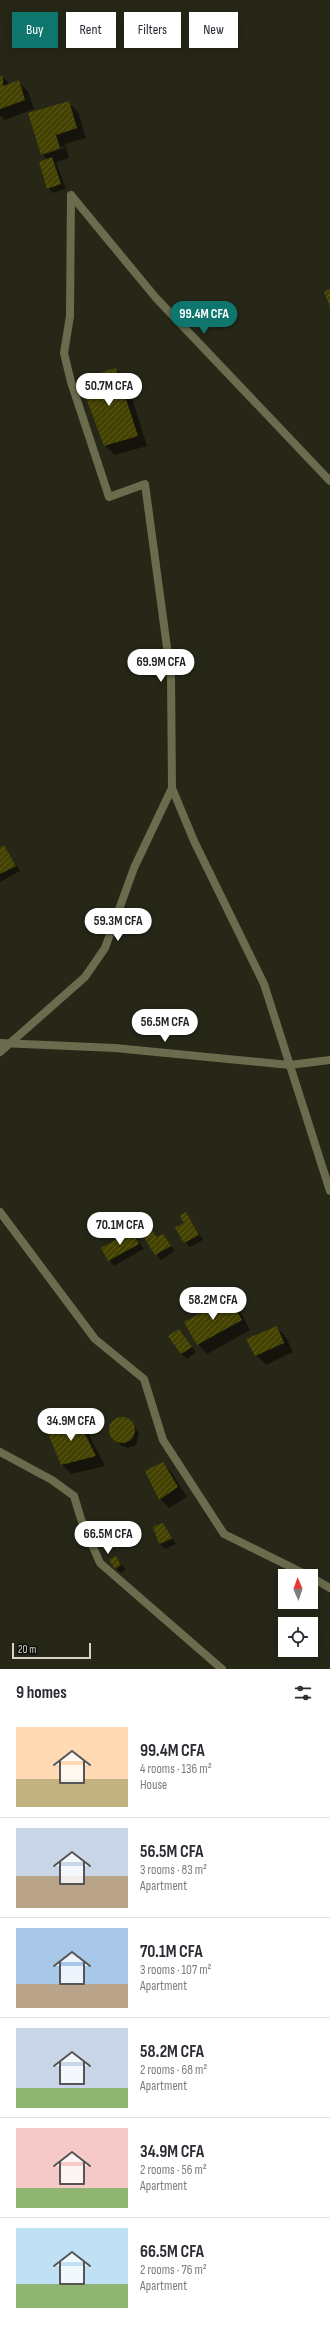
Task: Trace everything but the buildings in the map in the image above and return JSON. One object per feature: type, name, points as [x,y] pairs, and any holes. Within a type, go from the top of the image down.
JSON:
[{"type":"street","points":[[330,481],[156,298],[70,195],[70,316],[64,353],[71,382],[109,497],[145,484],[171,677],[172,788],[194,841],[264,984],[330,1191]]},
{"type":"street","points":[[0,1052],[4,1043],[85,978],[105,948],[134,868],[172,788]]},
{"type":"street","points":[[4,1043],[115,1048],[290,1065],[330,1060]]},
{"type":"street","points":[[0,1212],[95,1339],[144,1379],[163,1440],[224,1534],[294,1569]]},
{"type":"street","points":[[0,1452],[52,1480],[74,1496],[81,1518],[100,1563],[222,1669]]},
{"type":"street","points":[[318,1581],[330,1588]]}]
